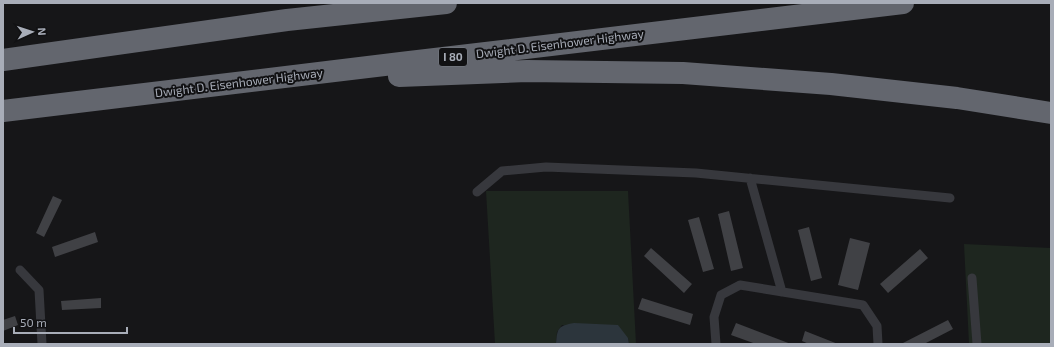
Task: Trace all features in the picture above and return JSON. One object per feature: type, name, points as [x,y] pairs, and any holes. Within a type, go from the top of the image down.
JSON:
[{"type":"highway","points":[[287,20],[378,3]]},
{"type":"highway","points":[[3,60],[287,20],[446,3]]},
{"type":"highway","name":"Dwight D. Eisenhower Highway","points":[[3,111],[903,3]]},
{"type":"highway","points":[[250,82],[527,71],[683,72],[831,84],[956,98],[1051,113]]},
{"type":"lane","points":[[477,192],[502,172],[546,167],[696,173],[950,198]]},
{"type":"lane","points":[[750,178],[782,292]]},
{"type":"lane","points":[[20,270],[39,290],[42,344]]},
{"type":"lane","points":[[972,278],[977,344]]},
{"type":"lane","points":[[716,344],[714,317],[721,295],[740,285],[863,305],[877,326],[878,344]]},
{"type":"shaded area","points":[[486,191],[628,191],[636,344],[629,344],[628,338],[562,325],[557,332],[556,344],[495,344]]},
{"type":"shaded area","points":[[964,244],[1051,248],[1051,344],[969,344]]},
{"type":"shaded area","points":[[574,323],[618,325],[628,338],[629,344],[556,344],[559,329],[565,325]]},
{"type":"building","points":[[53,196],[62,200],[44,237],[36,233]]},
{"type":"building","points":[[729,211],[743,268],[731,271],[718,214]]},
{"type":"building","points":[[699,217],[714,269],[703,272],[688,220]]},
{"type":"building","points":[[809,227],[822,278],[811,281],[798,230]]},
{"type":"building","points":[[95,232],[98,242],[55,257],[52,247]]},
{"type":"building","points":[[850,238],[870,243],[858,290],[838,285]]},
{"type":"building","points":[[651,248],[692,284],[684,293],[644,256]]},
{"type":"building","points":[[920,249],[928,258],[888,293],[880,284]]},
{"type":"building","points":[[101,298],[101,308],[62,310],[61,301]]},
{"type":"building","points":[[642,298],[693,314],[690,325],[638,309]]},
{"type":"building","points":[[15,316],[18,325],[3,331],[3,320]]},
{"type":"building","points":[[948,320],[953,329],[924,344],[901,344]]},
{"type":"building","points":[[736,323],[791,344],[756,344],[731,335]]},
{"type":"building","points":[[805,331],[838,344],[809,344],[802,341]]}]
